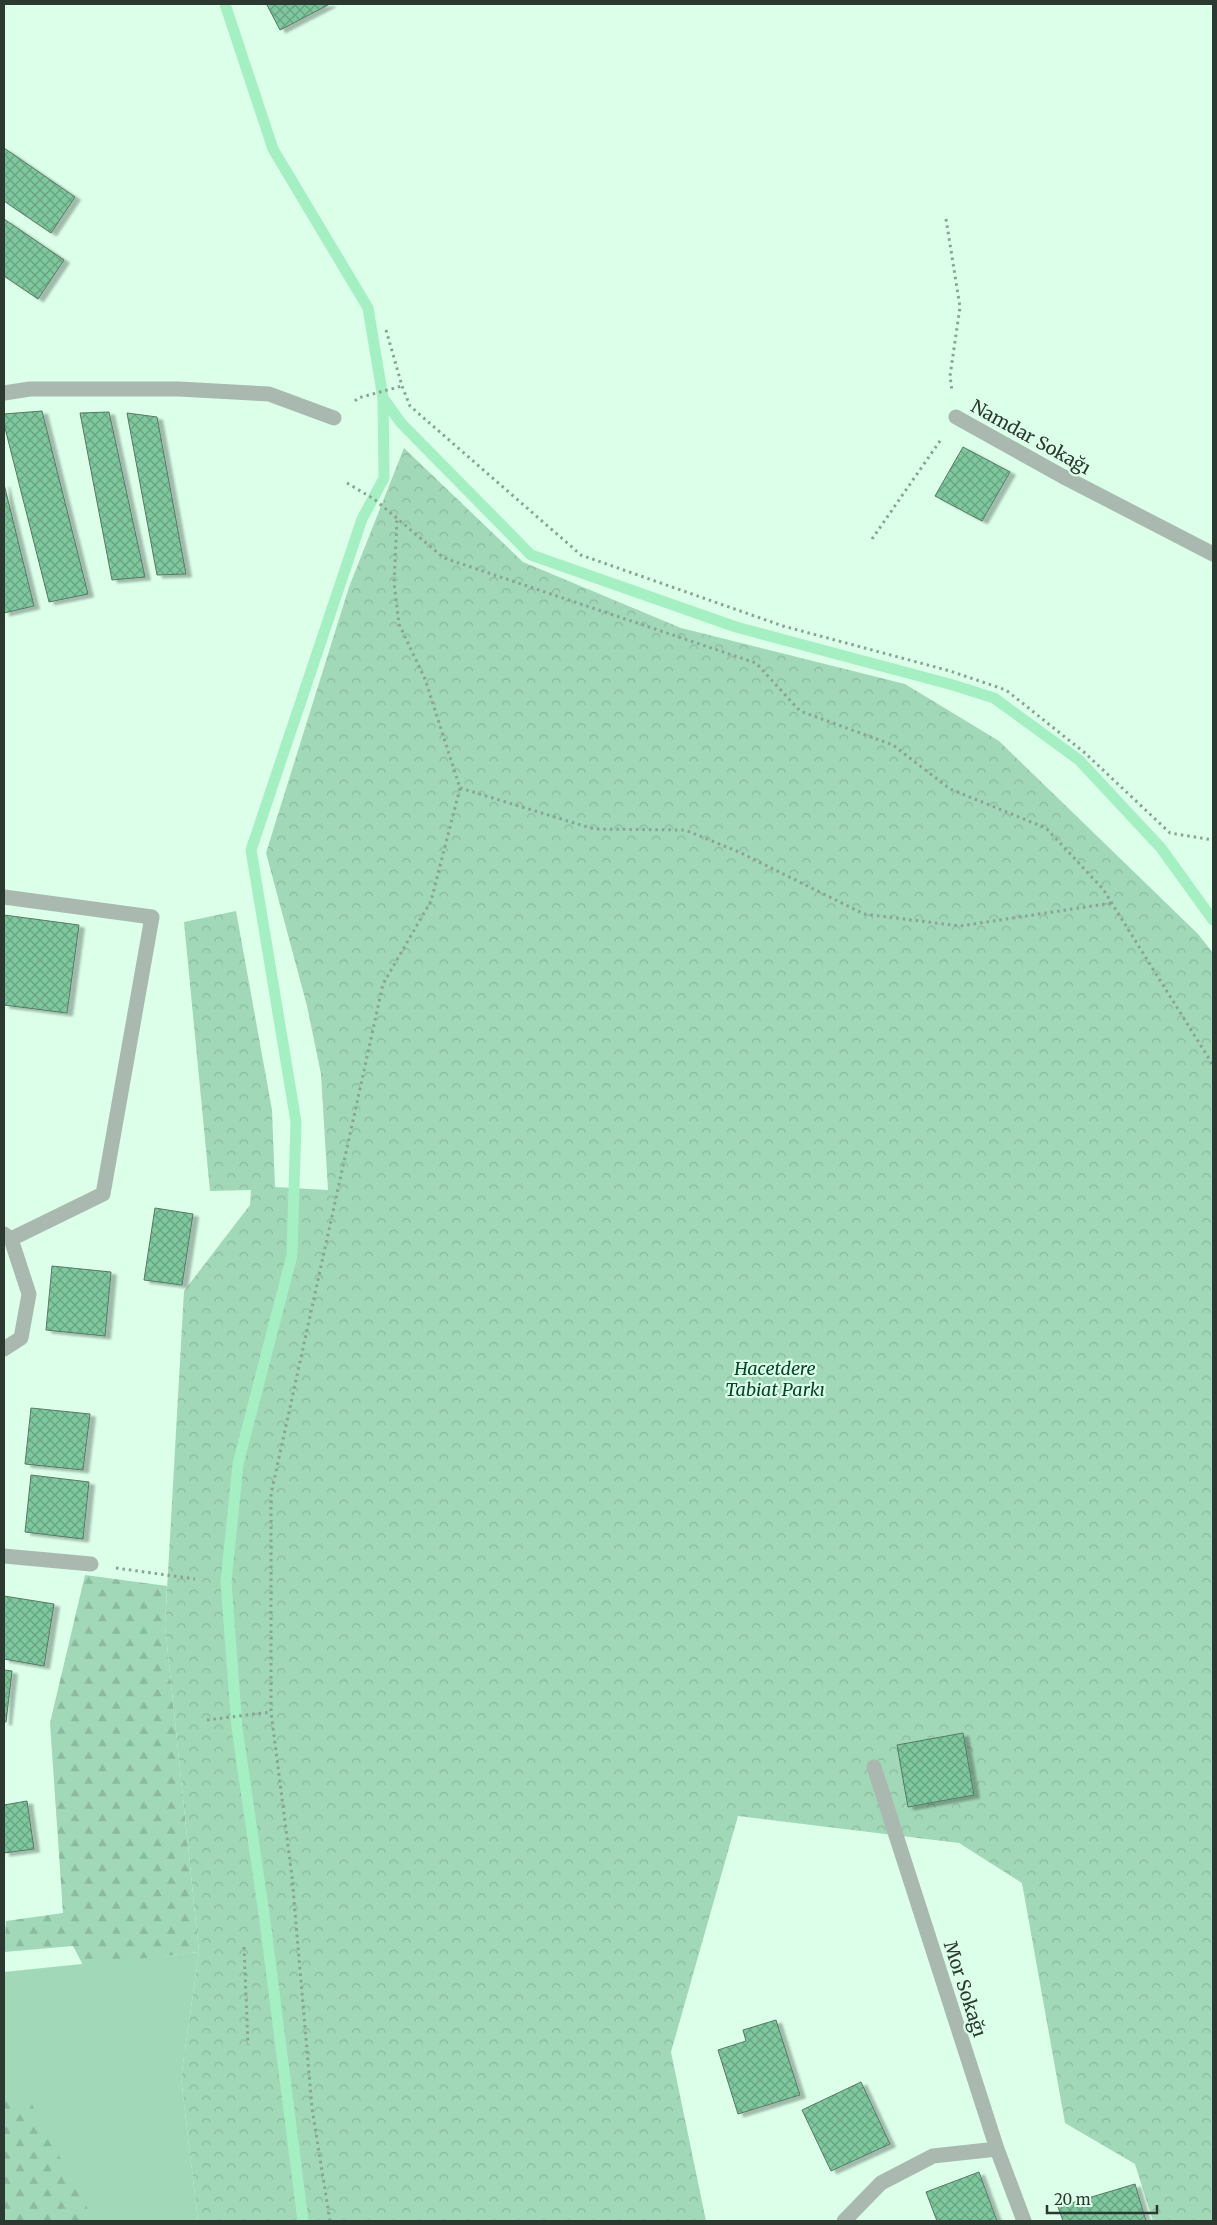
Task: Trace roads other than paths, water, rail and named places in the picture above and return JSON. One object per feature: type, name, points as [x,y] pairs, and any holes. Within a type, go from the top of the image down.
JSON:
[{"type":"street","points":[[4,393],[30,389],[179,389],[269,394],[334,418]]},
{"type":"street","name":"Namdar Sokağı","points":[[956,416],[1062,476],[1213,554]]},
{"type":"street","points":[[4,897],[152,917],[103,1194],[7,1236],[29,1294],[21,1338],[4,1349]]},
{"type":"street","points":[[4,1556],[91,1564]]},
{"type":"street","name":"Mor Sokağı","points":[[874,1767],[997,2149],[1024,2221]]},
{"type":"street","points":[[844,2221],[880,2182],[933,2156],[997,2149]]},
{"type":"waterway","points":[[225,4],[273,149],[368,308],[383,398],[401,423],[531,555],[736,627],[953,685],[994,698],[1079,760],[1161,848],[1213,920]]},
{"type":"waterway","points":[[303,2221],[265,1921],[237,1728],[226,1582],[238,1464],[292,1255],[296,1122],[251,850],[362,519],[384,478],[383,398]]},
{"type":"park label","name":"Hacetdere Tabiat Parkı","points":[[775,1378]]}]
